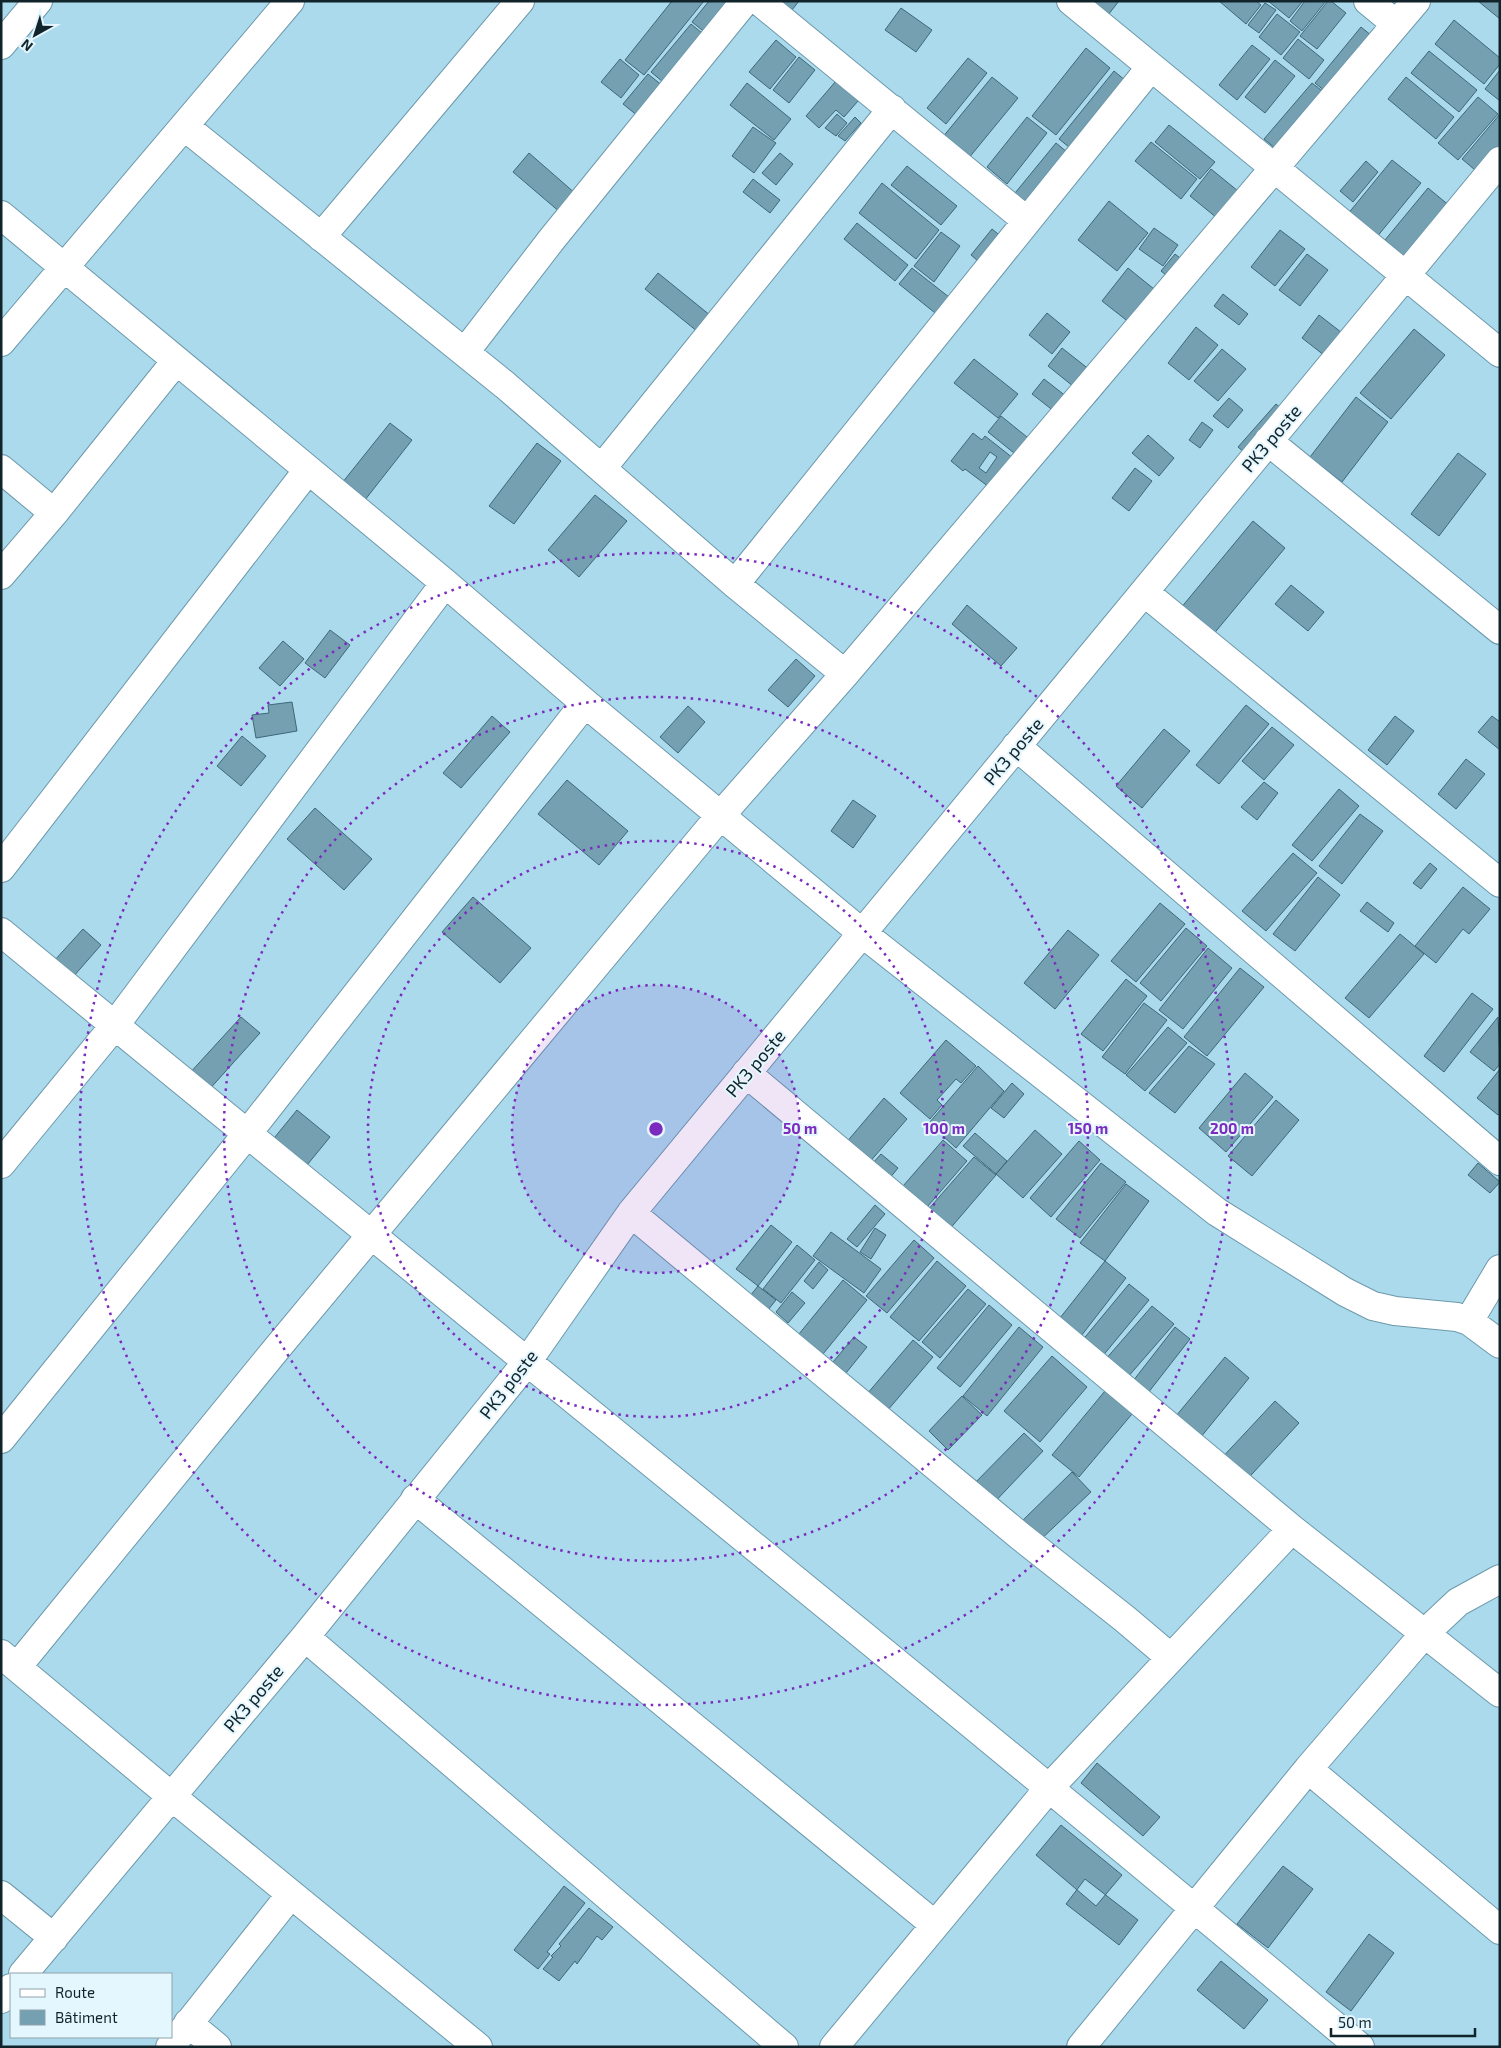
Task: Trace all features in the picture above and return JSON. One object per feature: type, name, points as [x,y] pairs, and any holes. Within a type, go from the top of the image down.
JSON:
[{"type":"street","points":[[1,45],[38,1]]},
{"type":"street","points":[[1,342],[290,1]]},
{"type":"street","points":[[321,237],[520,1]]},
{"type":"street","points":[[465,352],[552,239],[745,1]]},
{"type":"street","points":[[759,1],[1028,221]]},
{"type":"street","points":[[1071,1],[1500,353]]},
{"type":"street","points":[[1368,1],[1396,24]]},
{"type":"street","points":[[478,2047],[171,1796],[9,1660],[371,1236],[720,816],[845,674],[1416,1]]},
{"type":"street","points":[[735,584],[1151,67]]},
{"type":"street","points":[[602,468],[892,110]]},
{"type":"street","points":[[184,126],[465,352],[735,584],[845,674]]},
{"type":"street","name":"PK3 poste","points":[[24,1973],[305,1637],[527,1362],[631,1213],[1500,161]]},
{"type":"street","points":[[1,215],[445,583],[720,816],[862,933],[1217,1212],[1345,1292],[1373,1306],[1395,1311],[1457,1317],[1469,1321],[1500,1344]]},
{"type":"street","points":[[1,575],[54,513],[176,361]]},
{"type":"street","points":[[1268,441],[1500,630]]},
{"type":"street","points":[[1,468],[54,513]]},
{"type":"street","points":[[1,868],[308,470]]},
{"type":"street","points":[[1,1164],[115,1026],[445,583]]},
{"type":"street","points":[[1144,592],[1500,883]]},
{"type":"street","points":[[1,1440],[247,1134],[585,702]]},
{"type":"street","points":[[1016,746],[1500,1161]]},
{"type":"street","points":[[1,932],[1049,1788],[1360,2047]]},
{"type":"street","points":[[746,1073],[1292,1529],[1500,1694]]},
{"type":"street","points":[[631,1213],[1020,1536],[1171,1658]]},
{"type":"street","points":[[1469,1321],[1500,1269]]},
{"type":"street","points":[[415,1499],[935,1925]]},
{"type":"street","points":[[834,2047],[1049,1788],[1292,1529]]},
{"type":"street","points":[[1081,2047],[1308,1770],[1425,1633],[1458,1602],[1500,1579]]},
{"type":"street","points":[[305,1637],[784,2047]]},
{"type":"street","points":[[1308,1770],[1500,1930]]},
{"type":"street","points":[[170,2047],[291,1894]]},
{"type":"street","points":[[1,1895],[54,1938]]},
{"type":"street","points":[[1,1999],[10,1989]]},
{"type":"street","points":[[188,2023],[217,2047]]},
{"type":"building","points":[[672,1],[704,1],[644,75],[625,60]]},
{"type":"building","points":[[709,1],[727,1],[722,46],[692,22]]},
{"type":"building","points":[[781,1],[799,1],[792,10]]},
{"type":"building","points":[[1091,1],[1119,1],[1108,15]]},
{"type":"building","points":[[1219,1],[1256,1],[1261,5],[1246,24]]},
{"type":"building","points":[[1268,1],[1303,1],[1289,18]]},
{"type":"building","points":[[1305,1],[1326,1],[1302,31],[1290,21]]},
{"type":"building","points":[[1328,1],[1331,1],[1346,13],[1317,49],[1300,36]]},
{"type":"building","points":[[1478,1],[1498,1],[1500,3],[1500,19]]},
{"type":"building","points":[[1265,3],[1276,10],[1259,33],[1248,25]]},
{"type":"building","points":[[901,8],[932,30],[916,52],[885,30]]},
{"type":"building","points":[[1277,14],[1300,32],[1281,55],[1259,37]]},
{"type":"building","points":[[1454,20],[1500,58],[1500,64],[1484,84],[1435,44]]},
{"type":"building","points":[[691,24],[720,48],[681,97],[651,72]]},
{"type":"building","points":[[1361,27],[1377,40],[1331,96],[1315,83]]},
{"type":"building","points":[[1298,39],[1324,60],[1309,79],[1283,58]]},
{"type":"building","points":[[776,40],[796,57],[770,89],[749,72]]},
{"type":"building","points":[[1252,45],[1270,59],[1237,100],[1219,85]]},
{"type":"building","points":[[1086,48],[1110,68],[1056,135],[1032,116]]},
{"type":"building","points":[[1429,51],[1477,90],[1459,112],[1411,73]]},
{"type":"building","points":[[799,57],[815,70],[789,103],[773,90]]},
{"type":"building","points":[[968,58],[987,73],[946,124],[927,108]]},
{"type":"building","points":[[620,59],[639,75],[621,98],[601,82]]},
{"type":"building","points":[[1275,60],[1295,76],[1265,113],[1245,97]]},
{"type":"building","points":[[1500,70],[1500,101],[1485,89]]},
{"type":"building","points":[[1114,71],[1144,96],[1089,163],[1059,139]]},
{"type":"building","points":[[648,74],[679,99],[654,129],[623,104]]},
{"type":"building","points":[[992,77],[1018,98],[968,159],[942,138]]},
{"type":"building","points":[[1406,77],[1454,117],[1436,139],[1388,99]]},
{"type":"building","points":[[836,81],[858,101],[844,117],[836,110],[819,128],[806,116]]},
{"type":"building","points":[[747,83],[791,119],[774,140],[730,105]]},
{"type":"building","points":[[1312,83],[1330,97],[1282,154],[1264,139]]},
{"type":"building","points":[[1478,97],[1498,114],[1458,160],[1438,143]]},
{"type":"building","points":[[837,114],[847,123],[836,136],[825,128]]},
{"type":"building","points":[[1500,114],[1500,167],[1488,181],[1462,159]]},
{"type":"building","points":[[855,117],[861,123],[845,141],[838,136]]},
{"type":"building","points":[[1027,117],[1047,133],[1007,184],[987,167]]},
{"type":"building","points":[[1169,125],[1215,162],[1200,179],[1155,142]]},
{"type":"building","points":[[753,127],[776,143],[754,173],[732,156]]},
{"type":"building","points":[[1151,142],[1197,179],[1181,199],[1135,161]]},
{"type":"building","points":[[1056,143],[1084,166],[1043,217],[1015,193]]},
{"type":"building","points":[[529,153],[584,201],[568,219],[513,172]]},
{"type":"building","points":[[780,153],[793,164],[776,185],[762,173]]},
{"type":"building","points":[[1392,160],[1421,183],[1376,238],[1347,215]]},
{"type":"building","points":[[1366,161],[1378,172],[1353,202],[1340,191]]},
{"type":"building","points":[[907,166],[957,206],[941,225],[891,185]]},
{"type":"building","points":[[1211,169],[1238,191],[1217,218],[1190,196]]},
{"type":"building","points":[[753,179],[780,200],[770,213],[743,192]]},
{"type":"building","points":[[882,183],[939,230],[916,259],[859,213]]},
{"type":"building","points":[[1428,188],[1462,216],[1418,268],[1385,240]]},
{"type":"building","points":[[1109,201],[1148,233],[1117,271],[1078,240]]},
{"type":"building","points":[[857,223],[908,265],[895,281],[844,239]]},
{"type":"building","points":[[1154,228],[1178,245],[1163,266],[1139,249]]},
{"type":"building","points":[[992,229],[1015,248],[993,274],[971,255]]},
{"type":"building","points":[[1280,230],[1305,249],[1275,286],[1251,267]]},
{"type":"building","points":[[941,232],[960,246],[934,282],[914,266]]},
{"type":"building","points":[[1175,254],[1200,274],[1186,291],[1161,271]]},
{"type":"building","points":[[1307,254],[1328,270],[1300,306],[1279,290]]},
{"type":"building","points":[[912,268],[968,312],[955,329],[899,284]]},
{"type":"building","points":[[1128,268],[1175,306],[1149,338],[1102,301]]},
{"type":"building","points":[[658,273],[716,320],[703,336],[645,289]]},
{"type":"building","points":[[1223,294],[1248,314],[1239,325],[1214,306]]},
{"type":"building","points":[[1047,313],[1070,332],[1052,354],[1029,335]]},
{"type":"building","points":[[1319,315],[1346,336],[1338,366],[1302,338]]},
{"type":"building","points":[[1196,327],[1218,345],[1189,380],[1168,363]]},
{"type":"building","points":[[1414,329],[1445,355],[1391,419],[1360,393]]},
{"type":"building","points":[[1062,348],[1109,385],[1094,403],[1048,366]]},
{"type":"building","points":[[1222,349],[1246,369],[1218,401],[1194,381]]},
{"type":"building","points":[[974,359],[1018,394],[998,418],[954,383]]},
{"type":"building","points":[[1044,379],[1085,411],[1073,426],[1032,394]]},
{"type":"building","points":[[1356,397],[1388,422],[1342,482],[1310,457]]},
{"type":"building","points":[[1229,398],[1243,410],[1228,428],[1213,416]]},
{"type":"building","points":[[1276,404],[1297,422],[1259,465],[1238,447]]},
{"type":"building","points":[[1001,416],[1048,454],[1035,470],[988,432]]},
{"type":"building","points":[[1202,422],[1213,430],[1200,448],[1189,440]]},
{"type":"building","points":[[390,423],[412,440],[361,505],[338,488]]},
{"type":"building","points":[[973,433],[982,440],[985,436],[1018,462],[989,487],[951,461]],"holes":[[[990,452],[997,457],[986,473],[979,468]]]},
{"type":"building","points":[[1148,435],[1174,458],[1159,476],[1132,453]]},
{"type":"building","points":[[537,443],[561,461],[514,524],[489,506]]},
{"type":"building","points":[[1458,453],[1486,474],[1439,536],[1411,514]]},
{"type":"building","points":[[1135,468],[1152,481],[1129,511],[1112,498]]},
{"type":"building","points":[[595,495],[627,521],[579,577],[548,550]]},
{"type":"building","points":[[1253,521],[1285,548],[1212,636],[1180,609]]},
{"type":"building","points":[[1291,585],[1324,612],[1308,631],[1275,604]]},
{"type":"building","points":[[967,605],[1017,648],[1001,666],[952,624]]},
{"type":"building","points":[[330,630],[350,645],[325,678],[305,663]]},
{"type":"building","points":[[283,641],[304,659],[280,686],[259,668]]},
{"type":"building","points":[[796,659],[815,676],[788,707],[768,690]]},
{"type":"building","points":[[292,702],[297,731],[256,738],[252,715],[269,713],[268,705]]},
{"type":"building","points":[[1246,705],[1269,724],[1219,784],[1196,765]]},
{"type":"building","points":[[688,706],[705,722],[678,753],[660,737]]},
{"type":"building","points":[[492,716],[510,732],[461,788],[443,773]]},
{"type":"building","points":[[1395,716],[1414,731],[1387,765],[1368,750]]},
{"type":"building","points":[[1492,716],[1500,722],[1500,750],[1478,732]]},
{"type":"building","points":[[1272,727],[1294,745],[1264,780],[1242,761]]},
{"type":"building","points":[[1164,729],[1190,751],[1142,808],[1116,786]]},
{"type":"building","points":[[242,736],[266,756],[241,786],[217,766]]},
{"type":"building","points":[[1466,759],[1485,774],[1456,809],[1438,794]]},
{"type":"building","points":[[567,780],[628,831],[599,865],[538,814]]},
{"type":"building","points":[[1264,782],[1278,793],[1257,820],[1241,807]]},
{"type":"building","points":[[1339,789],[1359,806],[1312,861],[1292,845]]},
{"type":"building","points":[[853,800],[876,816],[853,848],[831,831]]},
{"type":"building","points":[[315,808],[372,859],[344,890],[287,839]]},
{"type":"building","points":[[1360,814],[1383,831],[1342,884],[1319,866]]},
{"type":"building","points":[[1293,853],[1317,873],[1266,931],[1242,911]]},
{"type":"building","points":[[1430,863],[1437,869],[1421,889],[1413,883]]},
{"type":"building","points":[[1318,877],[1340,895],[1295,951],[1273,934]]},
{"type":"building","points":[[1463,887],[1490,909],[1469,934],[1463,929],[1436,963],[1415,946]]},
{"type":"building","points":[[473,897],[531,948],[500,983],[442,932]]},
{"type":"building","points":[[1367,902],[1394,923],[1388,932],[1360,911]]},
{"type":"building","points":[[1160,903],[1185,924],[1136,982],[1111,961]]},
{"type":"building","points":[[1186,928],[1207,946],[1161,1001],[1140,983]]},
{"type":"building","points":[[83,929],[101,945],[73,977],[54,961]]},
{"type":"building","points":[[1068,930],[1099,955],[1055,1009],[1024,983]]},
{"type":"building","points":[[1400,934],[1424,954],[1369,1018],[1345,998]]},
{"type":"building","points":[[1208,948],[1232,968],[1183,1029],[1159,1010]]},
{"type":"building","points":[[1240,968],[1264,987],[1207,1056],[1184,1037]]},
{"type":"building","points":[[1126,979],[1147,996],[1103,1051],[1081,1034]]},
{"type":"building","points":[[1472,993],[1493,1009],[1444,1072],[1424,1056]]},
{"type":"building","points":[[1144,1003],[1167,1020],[1125,1074],[1102,1057]]},
{"type":"building","points":[[241,1017],[260,1033],[207,1092],[188,1075]]},
{"type":"building","points":[[1498,1017],[1500,1064],[1494,1071],[1470,1052]]},
{"type":"building","points":[[1168,1027],[1187,1043],[1145,1091],[1126,1075]]},
{"type":"building","points":[[946,1040],[976,1066],[961,1083],[956,1079],[937,1100],[942,1105],[930,1119],[900,1093]]},
{"type":"building","points":[[1189,1046],[1215,1064],[1175,1113],[1149,1093]]},
{"type":"building","points":[[978,1066],[1004,1091],[956,1148],[929,1123]]},
{"type":"building","points":[[1500,1069],[1500,1113],[1498,1115],[1477,1098]]},
{"type":"building","points":[[1245,1073],[1273,1097],[1226,1152],[1199,1128]]},
{"type":"building","points":[[1012,1083],[1024,1094],[1004,1118],[991,1108]]},
{"type":"building","points":[[884,1098],[907,1119],[868,1164],[845,1144]]},
{"type":"building","points":[[1276,1100],[1299,1120],[1252,1176],[1228,1156]]},
{"type":"building","points":[[297,1110],[330,1137],[303,1170],[270,1143]]},
{"type":"building","points":[[1035,1130],[1062,1154],[1023,1198],[996,1174]]},
{"type":"building","points":[[975,1133],[1007,1161],[996,1174],[963,1146]]},
{"type":"building","points":[[943,1140],[967,1161],[921,1214],[897,1193]]},
{"type":"building","points":[[1079,1141],[1100,1160],[1051,1217],[1030,1198]]},
{"type":"building","points":[[881,1154],[898,1168],[889,1179],[872,1164]]},
{"type":"building","points":[[974,1157],[996,1175],[948,1231],[926,1212]]},
{"type":"building","points":[[1101,1163],[1126,1182],[1080,1238],[1056,1219]]},
{"type":"building","points":[[1478,1163],[1500,1182],[1490,1193],[1468,1175]]},
{"type":"building","points":[[1126,1184],[1149,1201],[1105,1261],[1080,1243]]},
{"type":"building","points":[[875,1205],[885,1214],[857,1247],[847,1239]]},
{"type":"building","points":[[771,1225],[792,1242],[758,1286],[736,1269]]},
{"type":"building","points":[[875,1228],[886,1235],[871,1259],[860,1252]]},
{"type":"building","points":[[831,1232],[881,1269],[864,1293],[813,1256]]},
{"type":"building","points":[[914,1240],[934,1258],[887,1313],[866,1296]]},
{"type":"building","points":[[797,1245],[815,1260],[781,1303],[763,1289]]},
{"type":"building","points":[[937,1261],[966,1286],[919,1341],[890,1317]]},
{"type":"building","points":[[1105,1261],[1126,1278],[1078,1340],[1056,1323]]},
{"type":"building","points":[[819,1262],[828,1270],[813,1289],[804,1281]]},
{"type":"building","points":[[843,1280],[867,1300],[823,1354],[799,1334]]},
{"type":"building","points":[[1129,1284],[1149,1300],[1101,1358],[1081,1342]]},
{"type":"building","points":[[758,1286],[776,1300],[764,1315],[746,1301]]},
{"type":"building","points":[[968,1289],[986,1304],[940,1358],[922,1342]]},
{"type":"building","points":[[792,1292],[805,1303],[788,1323],[776,1312]]},
{"type":"building","points":[[989,1305],[1012,1325],[960,1387],[937,1368]]},
{"type":"building","points":[[1152,1306],[1174,1324],[1127,1378],[1105,1360]]},
{"type":"building","points":[[1019,1327],[1043,1347],[987,1416],[963,1396]]},
{"type":"building","points":[[1175,1327],[1190,1339],[1148,1393],[1133,1381]]},
{"type":"building","points":[[854,1337],[867,1347],[846,1373],[833,1362]]},
{"type":"building","points":[[913,1340],[933,1357],[887,1411],[867,1394]]},
{"type":"building","points":[[1052,1356],[1087,1387],[1040,1442],[1004,1411]]},
{"type":"building","points":[[1225,1357],[1249,1378],[1196,1443],[1171,1422]]},
{"type":"building","points":[[1105,1391],[1132,1414],[1079,1477],[1052,1455]]},
{"type":"building","points":[[962,1396],[982,1415],[948,1450],[929,1431]]},
{"type":"building","points":[[1275,1401],[1299,1423],[1242,1485],[1218,1462]]},
{"type":"building","points":[[1024,1433],[1043,1451],[989,1508],[969,1489]]},
{"type":"building","points":[[1072,1472],[1091,1492],[1037,1543],[1019,1524]]},
{"type":"building","points":[[1097,1763],[1160,1817],[1143,1836],[1081,1783]]},
{"type":"building","points":[[1061,1825],[1122,1875],[1096,1906],[1036,1855]]},
{"type":"building","points":[[1283,1866],[1313,1889],[1268,1948],[1237,1924]]},
{"type":"building","points":[[1085,1879],[1138,1920],[1119,1945],[1066,1904]]},
{"type":"building","points":[[564,1886],[585,1903],[547,1952],[550,1954],[538,1969],[514,1950]]},
{"type":"building","points":[[589,1908],[613,1927],[602,1940],[597,1936],[577,1964],[575,1961],[559,1981],[543,1969],[553,1957],[551,1956],[561,1946],[559,1944]]},
{"type":"building","points":[[1369,1934],[1394,1953],[1351,2011],[1326,1992]]},
{"type":"building","points":[[1221,1961],[1268,2000],[1244,2029],[1197,1990]]}]
